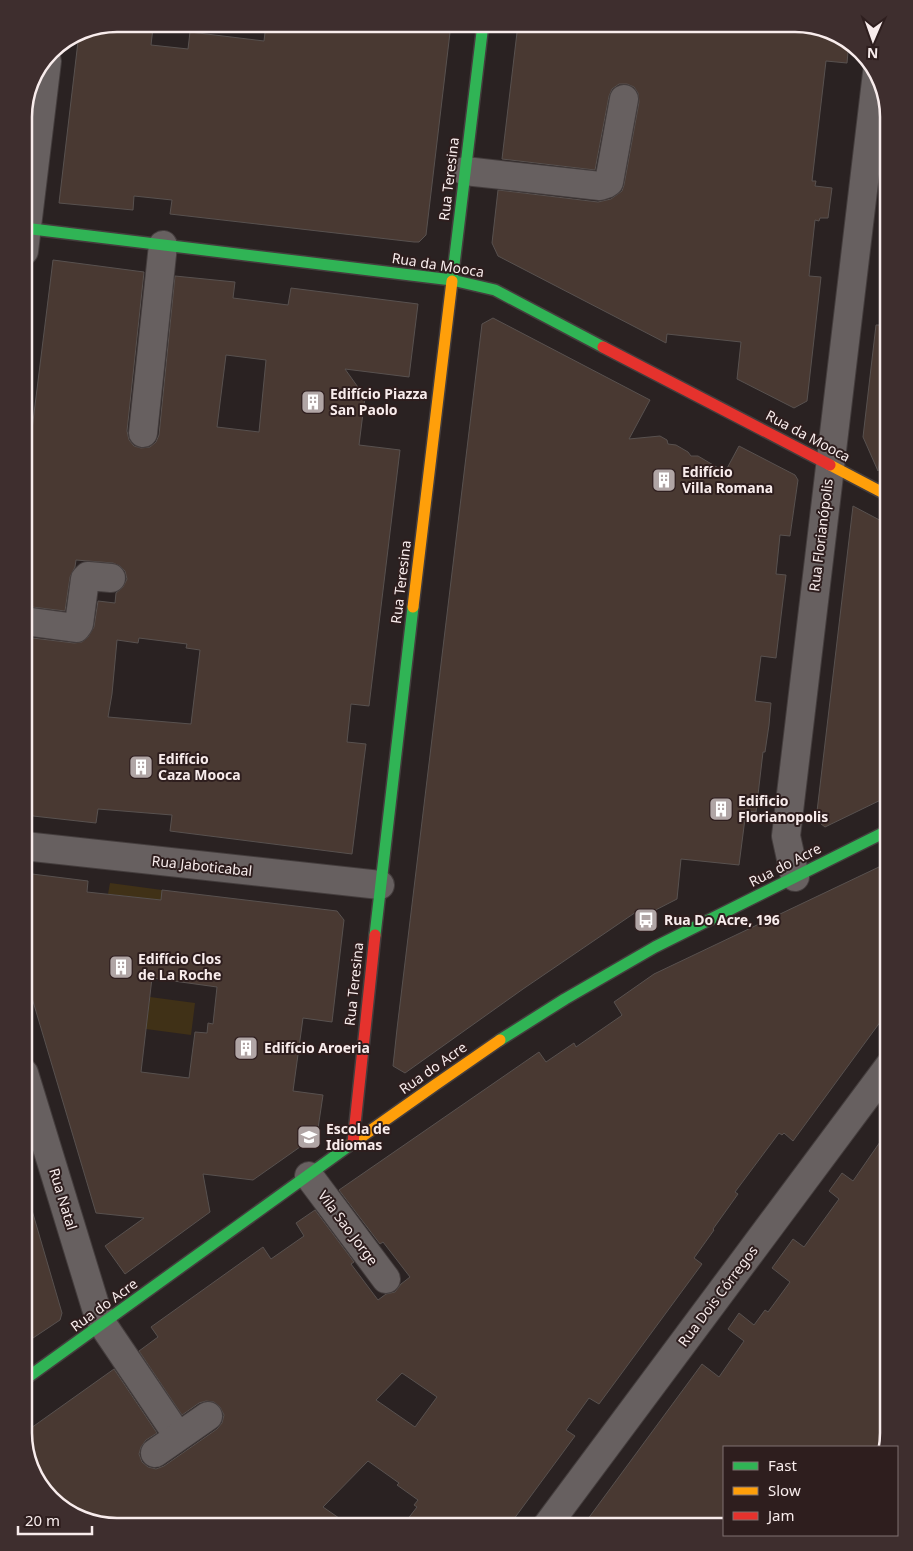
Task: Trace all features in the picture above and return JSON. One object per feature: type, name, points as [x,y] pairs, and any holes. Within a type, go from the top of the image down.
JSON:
[{"type":"main road","name":"Rua Teresina","points":[[352,1143],[380,885],[481,33]]},
{"type":"main road","name":"Rua da Mooca","points":[[33,237],[163,245],[452,280],[494,290],[880,491]]},
{"type":"main road","name":"Rua do Acre","points":[[32,1374],[103,1325],[352,1143],[492,1045],[654,947],[880,834]]},
{"type":"street","points":[[33,173],[46,73]]},
{"type":"street","name":"Rua Florianópolis","points":[[795,877],[786,836],[875,88]]},
{"type":"street","points":[[465,171],[600,186],[606,184],[609,182],[624,99]]},
{"type":"street","points":[[143,433],[163,245]]},
{"type":"street","points":[[33,622],[76,628],[79,624],[85,579],[88,576],[111,578]]},
{"type":"street","name":"Rua Jaboticabal","points":[[32,847],[380,885]]},
{"type":"street","name":"Rua Dois Córregos","points":[[553,1518],[880,1078]]},
{"type":"street","name":"Rua Natal","points":[[32,1100],[103,1325],[178,1436]]},
{"type":"street","name":"Vila Sao Jorge","points":[[309,1176],[386,1279]]},
{"type":"street","points":[[155,1453],[208,1416]]},
{"type":"shaded area","points":[[110,883],[162,890],[161,900],[108,894]]},
{"type":"shaded area","points":[[150,997],[195,1003],[191,1035],[146,1029]]},
{"type":"building","points":[[117,32],[153,32],[151,45],[188,49],[190,32],[264,41],[265,32],[450,32],[426,235],[419,242],[170,214],[172,200],[134,196],[133,210],[59,203],[78,43],[85,39]]},
{"type":"building","points":[[517,33],[801,33],[823,37],[848,51],[847,63],[826,61],[812,181],[816,181],[815,186],[832,188],[828,218],[820,218],[819,221],[815,220],[809,276],[821,277],[807,401],[794,408],[737,379],[741,342],[667,334],[666,343],[498,256],[492,243],[498,190],[598,202],[611,199],[622,191],[639,102],[638,93],[634,87],[627,84],[619,84],[612,89],[609,96],[595,170],[502,159]]},
{"type":"building","points":[[53,260],[144,272],[127,431],[129,440],[134,446],[141,448],[150,447],[156,442],[159,435],[175,276],[235,282],[233,298],[288,305],[291,288],[418,304],[409,377],[345,369],[365,397],[359,445],[400,450],[369,706],[351,704],[347,742],[366,744],[352,854],[170,831],[172,815],[98,809],[96,823],[32,816],[33,638],[74,643],[82,642],[88,637],[94,627],[98,601],[115,603],[116,593],[123,587],[127,579],[125,571],[113,563],[76,560],[70,577],[65,611],[33,607],[33,423]],"holes":[[[226,355],[266,360],[259,432],[217,427]],[[139,638],[187,644],[186,648],[200,650],[191,724],[108,717],[117,640],[138,643]]]},
{"type":"building","points":[[493,318],[650,400],[629,439],[660,436],[667,440],[668,444],[676,445],[691,456],[698,456],[725,472],[739,446],[795,475],[798,480],[790,536],[780,535],[776,574],[786,575],[776,658],[761,656],[755,701],[771,703],[769,725],[765,752],[763,752],[756,812],[746,811],[739,865],[681,859],[677,899],[636,920],[636,912],[405,1073],[393,1066],[397,1029],[482,324]]},
{"type":"building","points":[[876,325],[880,325],[880,456],[878,471],[863,437]]},
{"type":"building","points":[[853,506],[880,520],[880,800],[825,827],[816,820]]},
{"type":"building","points":[[880,866],[880,1022],[793,1141],[784,1133],[782,1135],[779,1133],[735,1192],[738,1194],[694,1258],[702,1264],[599,1404],[589,1398],[566,1430],[575,1436],[515,1518],[409,1518],[417,1507],[414,1505],[418,1500],[397,1485],[399,1483],[368,1461],[323,1507],[339,1518],[101,1517],[80,1510],[54,1490],[41,1471],[37,1461],[32,1427],[114,1369],[157,1433],[146,1440],[139,1454],[142,1462],[148,1467],[156,1469],[164,1466],[217,1429],[222,1423],[224,1415],[220,1407],[214,1402],[206,1401],[199,1403],[182,1415],[139,1351],[158,1337],[151,1327],[263,1247],[271,1259],[304,1236],[296,1223],[315,1210],[354,1262],[351,1264],[378,1300],[386,1294],[395,1292],[410,1277],[383,1242],[380,1244],[339,1190],[539,1052],[546,1062],[574,1043],[576,1047],[622,1015],[614,1002],[654,974]],"holes":[[[402,1373],[437,1397],[415,1427],[376,1400]]]},
{"type":"building","points":[[32,874],[88,881],[87,892],[161,900],[162,890],[337,911],[344,920],[332,1022],[303,1018],[293,1091],[323,1095],[317,1135],[253,1180],[203,1174],[210,1212],[125,1274],[105,1246],[144,1218],[96,1213],[32,999]],"holes":[[[152,978],[217,987],[213,1024],[208,1023],[207,1033],[195,1032],[189,1078],[141,1072]]]},
{"type":"building","points":[[880,1142],[880,1446],[723,1446],[723,1518],[589,1518],[702,1364],[719,1377],[744,1341],[728,1329],[739,1313],[754,1325],[765,1310],[768,1312],[790,1282],[772,1268],[793,1239],[804,1247],[839,1199],[829,1191],[842,1173],[853,1181]]},
{"type":"building","points":[[32,1211],[62,1313],[60,1320],[32,1339]]},
{"type":"traffic: fast","points":[[452,281],[482,33]]},
{"type":"traffic: fast","points":[[33,229],[452,280],[495,290],[603,347]]},
{"type":"traffic: fast","points":[[375,935],[413,607]]},
{"type":"traffic: fast","points":[[500,1040],[565,999],[655,947],[880,834]]},
{"type":"traffic: fast","points":[[32,1374],[350,1145]]},
{"type":"traffic: slow","points":[[413,607],[452,281]]},
{"type":"traffic: slow","points":[[830,465],[880,491]]},
{"type":"traffic: slow","points":[[350,1145],[500,1040]]},
{"type":"traffic: jam","points":[[603,347],[830,465]]},
{"type":"traffic: jam","points":[[353,1143],[375,935]]},
{"type":"place","name":"Edifício Piazza San Paolo","points":[[313,402]]},
{"type":"place","name":"Edifício Villa Romana","points":[[664,480]]},
{"type":"place","name":"Edifício Caza Mooca","points":[[141,767]]},
{"type":"place","name":"Edificio Florianopolis","points":[[721,809]]},
{"type":"place","name":"Rua Do Acre, 196","points":[[646,920]]},
{"type":"place","name":"Edifício Clos de La Roche","points":[[121,967]]},
{"type":"place","name":"Edifício Aroeria","points":[[246,1048]]},
{"type":"place","name":"Escola de Idiomas","points":[[309,1137]]}]
